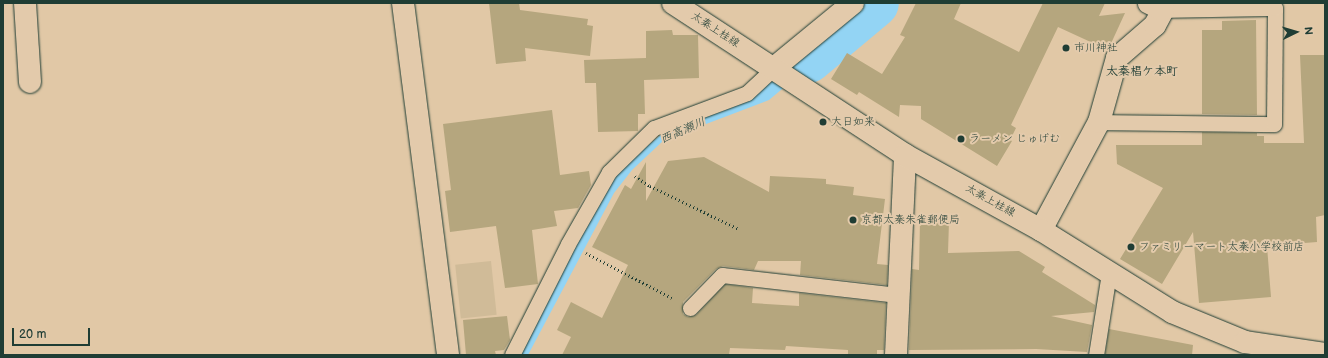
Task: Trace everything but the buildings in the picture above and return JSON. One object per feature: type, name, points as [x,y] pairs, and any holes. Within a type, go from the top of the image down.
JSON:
[{"type":"street","points":[[25,3],[30,82]]},
{"type":"street","points":[[403,3],[448,355]]},
{"type":"street","name":"太秦上桂線","points":[[673,3],[905,155],[1041,230],[1172,312],[1212,331],[1245,342],[1325,354]]},
{"type":"street","points":[[783,74],[853,3]]},
{"type":"street","points":[[1041,230],[1099,122],[1117,58],[1155,25],[1156,7]]},
{"type":"street","points":[[896,355],[905,155]]},
{"type":"lane","points":[[1099,122],[1274,124],[1275,8],[1156,7]]},
{"type":"lane","points":[[512,355],[599,185],[617,164],[654,128],[747,93],[783,74]]},
{"type":"lane","points":[[1096,355],[1109,273]]},
{"type":"lane","points":[[690,308],[722,275],[898,296]]},
{"type":"path","points":[[617,164],[650,186],[739,229]]},
{"type":"path","points":[[568,244],[690,308]]},
{"type":"shaded area","points":[[491,261],[497,315],[461,318],[455,265]]},
{"type":"water","points":[[855,12],[862,22],[769,100],[664,140],[632,170],[614,193],[528,355],[519,355],[606,188],[626,163],[662,134],[749,100]]},
{"type":"waterway","name":"西高瀬川","points":[[808,59],[875,3]]},
{"type":"place","name":"市川神社","points":[[1066,48]]},
{"type":"place","name":"大日如来","points":[[823,122]]},
{"type":"place","name":"ラーメン じゅげむ","points":[[961,139]]},
{"type":"place","name":"京都太秦朱雀郵便局","points":[[853,220]]},
{"type":"place","name":"ファミリーマート太秦小学校前店","points":[[1131,247]]},
{"type":"district","name":"太秦椙ケ本町","points":[[1142,72]]}]
